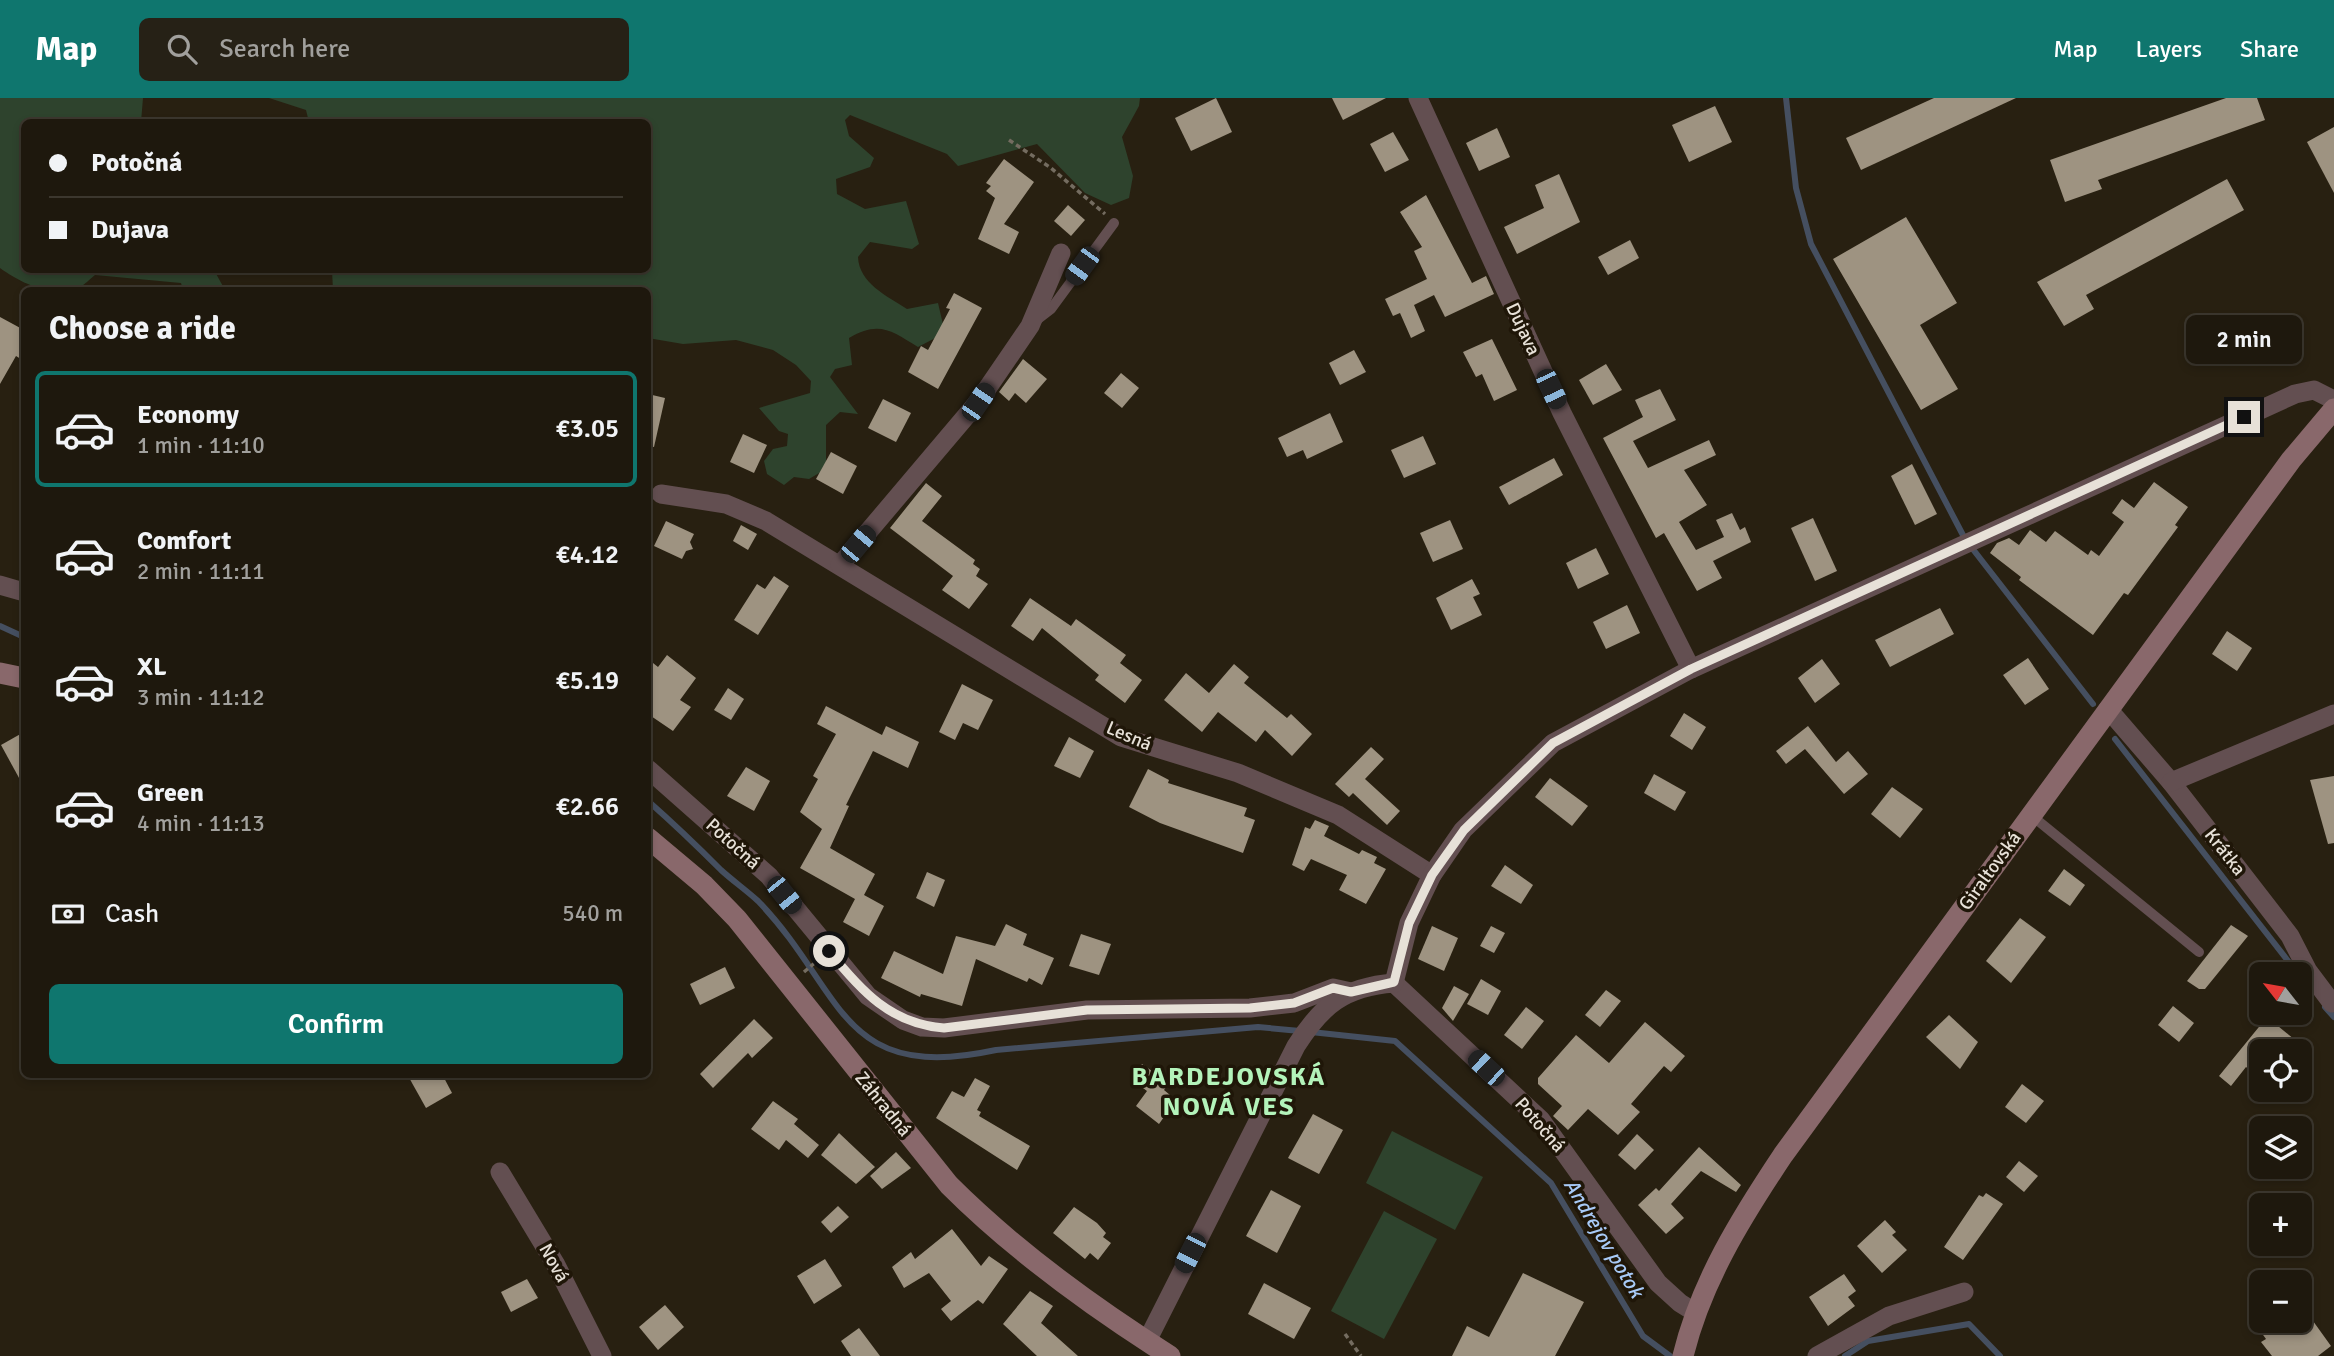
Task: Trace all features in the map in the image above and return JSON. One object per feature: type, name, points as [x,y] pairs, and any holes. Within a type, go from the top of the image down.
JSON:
[{"type":"street","name":"Dujava","points":[[1418,98],[1562,413],[1691,669]]},
{"type":"street","points":[[840,565],[978,402],[1030,326],[1061,253]]},
{"type":"street","points":[[1147,1341],[1296,1046],[1316,1015],[1351,992],[1394,982],[1409,923],[1432,875],[1464,830],[1553,743],[1691,669],[2295,394],[2314,390],[2334,400]]},
{"type":"street","name":"Giraltovská","points":[[1690,1353],[1696,1313],[1727,1246],[1783,1155],[2291,460],[2334,409]]},
{"type":"street","name":"Lesná","points":[[661,494],[726,504],[766,522],[1121,737],[1238,773],[1338,815],[1432,875]]},
{"type":"street","points":[[0,585],[21,591]]},
{"type":"street","points":[[0,673],[21,677]]},
{"type":"street","name":"Krátka","points":[[2108,709],[2171,782],[2290,936],[2308,971],[2332,1003]]},
{"type":"street","points":[[2171,782],[2334,714]]},
{"type":"street","name":"Potočná","points":[[651,772],[769,876],[868,996],[886,1010],[922,1027],[977,1025],[1087,1010],[1250,1008],[1294,1003],[1333,988],[1351,992]]},
{"type":"street","name":"Záhradná","points":[[651,841],[704,885],[737,919],[932,1164],[985,1221],[1043,1268],[1170,1356]]},
{"type":"street","name":"Potočná","points":[[1394,982],[1541,1120],[1658,1283],[1679,1303],[1696,1313]]},
{"type":"street","name":"Nová","points":[[500,1172],[556,1265],[602,1356]]},
{"type":"street","points":[[1816,1356],[1889,1316],[1964,1292]]},
{"type":"lane","points":[[1030,326],[1051,309],[1114,223]]},
{"type":"lane","points":[[2031,815],[2199,952]]},
{"type":"path","points":[[1009,140],[1090,199],[1114,223]]},
{"type":"path","points":[[797,978],[823,956]]},
{"type":"path","points":[[1345,1334],[1360,1356]]},
{"type":"green space","points":[[0,98],[143,98],[141,119],[21,119],[21,273],[216,273],[223,287],[182,287],[181,283],[95,275],[79,287],[38,287],[25,283],[0,268]]},
{"type":"green space","points":[[269,98],[1140,98],[1139,106],[1122,137],[1133,176],[1129,198],[1111,205],[1085,193],[1037,144],[958,166],[947,154],[850,115],[845,120],[849,136],[874,158],[870,167],[836,179],[837,194],[865,209],[906,201],[919,244],[912,249],[870,242],[858,257],[863,274],[875,288],[907,309],[938,303],[945,333],[918,347],[885,330],[869,330],[849,338],[852,365],[835,369],[830,377],[858,414],[840,412],[826,425],[826,469],[809,479],[794,477],[784,485],[767,474],[764,461],[773,449],[787,446],[788,434],[779,431],[759,408],[810,393],[811,381],[796,365],[773,350],[736,340],[683,344],[651,339],[651,287],[333,287],[332,273],[651,273],[651,119],[308,119],[306,110]]},
{"type":"green space","points":[[1392,1131],[1483,1177],[1455,1230],[1366,1183]]},
{"type":"green space","points":[[1384,1211],[1437,1239],[1384,1339],[1331,1311]]},
{"type":"building","points":[[1216,98],[1232,132],[1191,151],[1175,118]]},
{"type":"building","points":[[1332,98],[1386,98],[1343,120]]},
{"type":"building","points":[[1934,98],[2016,98],[1861,170],[1846,138]]},
{"type":"building","points":[[2226,98],[2257,98],[2265,120],[2098,180],[2102,189],[2065,202],[2050,160]]},
{"type":"building","points":[[1715,106],[1732,142],[1689,162],[1672,125]]},
{"type":"building","points":[[2334,127],[2334,193],[2307,142]]},
{"type":"building","points":[[1497,128],[1510,157],[1479,171],[1466,143]]},
{"type":"building","points":[[1393,132],[1409,160],[1385,172],[1370,144]]},
{"type":"building","points":[[1004,159],[1034,182],[1004,224],[1019,232],[1009,254],[978,239],[995,198],[986,191],[991,186],[986,183]]},
{"type":"building","points":[[1559,174],[1580,222],[1517,254],[1504,227],[1544,208],[1535,185]]},
{"type":"building","points":[[2227,179],[2244,210],[2086,295],[2094,309],[2064,326],[2037,282]]},
{"type":"building","points":[[1426,195],[1472,283],[1486,276],[1494,294],[1445,317],[1434,295],[1414,305],[1425,331],[1411,338],[1400,313],[1393,316],[1385,299],[1427,279],[1414,251],[1422,247],[1400,212]]},
{"type":"building","points":[[1068,205],[1085,220],[1071,236],[1054,221]]},
{"type":"building","points":[[1906,217],[1957,303],[1920,325],[1958,389],[1921,410],[1833,259]]},
{"type":"building","points":[[1630,240],[1639,258],[1608,275],[1598,257]]},
{"type":"building","points":[[954,293],[982,308],[938,389],[908,372],[921,346],[928,350],[950,309],[946,308]]},
{"type":"building","points":[[0,317],[21,328],[21,359],[16,356],[0,384]]},
{"type":"building","points":[[1492,339],[1517,390],[1494,401],[1482,374],[1476,377],[1463,352]]},
{"type":"building","points":[[1354,350],[1366,372],[1340,385],[1329,363]]},
{"type":"building","points":[[1023,359],[1047,379],[1026,403],[1015,393],[1009,401],[999,392]]},
{"type":"building","points":[[1606,364],[1622,390],[1593,405],[1579,380]]},
{"type":"building","points":[[1121,373],[1139,388],[1122,408],[1104,393]]},
{"type":"building","points":[[1660,389],[1676,420],[1633,441],[1648,468],[1709,440],[1716,455],[1684,470],[1707,505],[1679,522],[1696,550],[1724,537],[1716,520],[1732,513],[1740,530],[1745,527],[1751,542],[1713,561],[1722,578],[1697,591],[1664,533],[1656,538],[1603,438],[1643,417],[1635,400]]},
{"type":"building","points":[[651,395],[665,398],[654,447],[651,446]]},
{"type":"building","points":[[883,399],[911,413],[896,442],[868,428]]},
{"type":"building","points":[[1330,413],[1343,442],[1307,459],[1303,450],[1287,457],[1278,438]]},
{"type":"building","points":[[743,434],[767,445],[754,473],[730,462]]},
{"type":"building","points":[[1423,436],[1436,464],[1404,478],[1391,450]]},
{"type":"building","points":[[831,452],[857,466],[843,494],[816,479]]},
{"type":"building","points":[[1554,458],[1563,475],[1509,505],[1499,487]]},
{"type":"building","points":[[1912,464],[1937,514],[1915,525],[1891,476]]},
{"type":"building","points":[[2154,482],[2188,507],[2175,525],[2178,527],[2128,595],[2124,593],[2093,635],[2019,580],[2021,577],[1990,553],[1997,543],[2009,538],[2019,545],[2030,530],[2046,542],[2055,531],[2088,555],[2091,550],[2099,556],[2124,522],[2112,513],[2122,499],[2134,508]]},
{"type":"building","points":[[926,483],[942,496],[922,521],[975,560],[973,564],[980,569],[976,576],[988,584],[969,609],[942,590],[953,576],[890,528]]},
{"type":"building","points":[[1813,518],[1837,571],[1815,581],[1791,528]]},
{"type":"building","points":[[1450,520],[1463,549],[1433,562],[1420,533]]},
{"type":"building","points":[[666,521],[694,534],[690,542],[693,549],[686,551],[682,559],[654,546]]},
{"type":"building","points":[[741,525],[757,534],[748,550],[733,541]]},
{"type":"building","points":[[1596,548],[1609,574],[1578,589],[1566,563]]},
{"type":"building","points":[[774,576],[789,586],[758,635],[734,620],[757,584],[765,589]]},
{"type":"building","points":[[1472,579],[1480,594],[1473,597],[1482,615],[1451,630],[1436,598]]},
{"type":"building","points":[[1030,598],[1071,626],[1076,619],[1126,655],[1120,663],[1142,680],[1125,703],[1095,680],[1099,675],[1042,628],[1033,641],[1011,626]]},
{"type":"building","points":[[1627,605],[1640,633],[1606,649],[1593,622]]},
{"type":"building","points":[[1940,608],[1954,634],[1890,667],[1875,640]]},
{"type":"building","points":[[2227,631],[2252,648],[2237,671],[2212,654]]},
{"type":"building","points":[[667,655],[696,678],[680,700],[691,707],[673,731],[651,716],[651,661],[658,667]]},
{"type":"building","points":[[2028,658],[2049,689],[2025,705],[2003,675]]},
{"type":"building","points":[[1822,659],[1840,684],[1815,703],[1798,678]]},
{"type":"building","points":[[1234,664],[1249,677],[1244,683],[1287,718],[1291,714],[1312,734],[1292,756],[1265,730],[1256,742],[1218,712],[1202,732],[1164,700],[1186,673],[1209,693]]},
{"type":"building","points":[[962,684],[993,700],[978,730],[963,723],[955,740],[939,732]]},
{"type":"building","points":[[728,688],[744,699],[731,720],[714,710]]},
{"type":"building","points":[[826,706],[882,735],[886,726],[919,742],[908,768],[873,751],[846,805],[849,806],[830,848],[875,874],[864,895],[884,906],[869,936],[843,922],[855,899],[800,868],[822,829],[800,812],[818,779],[813,776],[836,734],[817,724]]},
{"type":"building","points":[[1684,713],[1706,727],[1692,750],[1670,736]]},
{"type":"building","points":[[1808,726],[1836,762],[1848,751],[1868,774],[1844,794],[1805,749],[1786,764],[1776,751]]},
{"type":"building","points":[[21,734],[21,782],[1,745]]},
{"type":"building","points":[[1069,737],[1094,751],[1080,778],[1054,766]]},
{"type":"building","points":[[1371,747],[1384,759],[1365,779],[1400,811],[1387,825],[1353,793],[1349,797],[1335,784]]},
{"type":"building","points":[[746,767],[770,781],[754,811],[727,796]]},
{"type":"building","points":[[1148,769],[1169,780],[1168,783],[1247,808],[1244,816],[1255,820],[1243,853],[1160,823],[1129,807]]},
{"type":"building","points":[[1654,774],[1686,792],[1675,811],[1644,793]]},
{"type":"building","points":[[2334,776],[2334,843],[2328,844],[2310,780]]},
{"type":"building","points":[[1550,778],[1588,806],[1572,826],[1535,797]]},
{"type":"building","points":[[1892,787],[1923,809],[1900,838],[1871,814]]},
{"type":"building","points":[[1315,820],[1329,826],[1324,836],[1359,854],[1362,850],[1377,857],[1374,863],[1386,869],[1366,904],[1339,890],[1347,875],[1311,859],[1304,871],[1292,865],[1305,827],[1310,829]]},
{"type":"building","points":[[1505,865],[1533,885],[1521,904],[1491,886]]},
{"type":"building","points":[[2064,869],[2085,885],[2070,906],[2048,891]]},
{"type":"building","points":[[927,872],[945,880],[934,907],[916,898]]},
{"type":"building","points":[[2020,918],[2046,937],[2011,983],[1986,961]]},
{"type":"building","points":[[1006,924],[1027,934],[1023,945],[1054,958],[1042,985],[1029,978],[1027,982],[976,959],[962,1006],[921,994],[920,997],[881,978],[894,951],[943,974],[956,936],[995,946]]},
{"type":"building","points":[[2231,925],[2248,936],[2205,989],[2199,989],[2187,981]]},
{"type":"building","points":[[1432,926],[1458,938],[1444,971],[1418,959]]},
{"type":"building","points":[[1491,926],[1505,933],[1494,953],[1480,946]]},
{"type":"building","points":[[1081,934],[1111,944],[1099,975],[1069,966]]},
{"type":"building","points":[[725,967],[735,988],[700,1005],[690,984]]},
{"type":"building","points":[[1481,979],[1501,991],[1488,1015],[1467,1004]]},
{"type":"building","points":[[1454,986],[1469,994],[1453,1021],[1442,1008]]},
{"type":"building","points":[[1606,990],[1621,1001],[1600,1027],[1585,1015]]},
{"type":"building","points":[[2173,1006],[2194,1023],[2179,1042],[2158,1025]]},
{"type":"building","points":[[1526,1007],[1544,1021],[1522,1049],[1504,1035]]},
{"type":"building","points":[[1949,1015],[1978,1042],[1960,1069],[1926,1037]]},
{"type":"building","points":[[754,1019],[773,1038],[752,1058],[748,1053],[713,1088],[700,1074]]},
{"type":"building","points":[[1645,1022],[1685,1056],[1671,1072],[1664,1066],[1631,1104],[1640,1112],[1618,1135],[1588,1109],[1568,1130],[1553,1116],[1562,1106],[1538,1084],[1538,1078],[1576,1035],[1609,1063]]},
{"type":"building","points":[[2260,1026],[2278,1026],[2294,1039],[2249,1039]]},
{"type":"building","points":[[2249,1039],[2249,1069],[2246,1067],[2231,1086],[2219,1076]]},
{"type":"building","points":[[1142,1064],[1169,1083],[1164,1090],[1176,1100],[1159,1124],[1136,1106],[1147,1091],[1131,1079]]},
{"type":"building","points":[[409,1078],[444,1078],[452,1093],[426,1108]]},
{"type":"building","points":[[975,1078],[990,1086],[977,1110],[981,1112],[979,1116],[1030,1146],[1017,1170],[936,1118],[952,1091],[964,1097]]},
{"type":"building","points":[[2022,1084],[2044,1101],[2026,1123],[2005,1107]]},
{"type":"building","points":[[773,1101],[798,1119],[794,1124],[819,1145],[808,1158],[786,1140],[779,1150],[751,1129]]},
{"type":"building","points":[[1313,1114],[1343,1130],[1319,1174],[1288,1158]]},
{"type":"building","points":[[839,1133],[875,1167],[856,1184],[821,1155]]},
{"type":"building","points":[[1637,1134],[1654,1150],[1635,1170],[1618,1155]]},
{"type":"building","points":[[1699,1147],[1741,1185],[1736,1192],[1701,1171],[1671,1204],[1684,1218],[1666,1234],[1638,1205],[1656,1188],[1659,1191]]},
{"type":"building","points":[[896,1152],[911,1168],[882,1189],[870,1176]]},
{"type":"building","points":[[2019,1161],[2038,1176],[2024,1192],[2006,1177]]},
{"type":"building","points":[[1271,1190],[1301,1206],[1277,1253],[1246,1236]]},
{"type":"building","points":[[1986,1193],[2003,1204],[1963,1260],[1944,1247],[1979,1195],[1983,1197]]},
{"type":"building","points":[[838,1206],[849,1217],[831,1233],[821,1222]]},
{"type":"building","points":[[1074,1207],[1097,1223],[1106,1233],[1103,1237],[1111,1243],[1098,1260],[1090,1253],[1085,1259],[1053,1233]]},
{"type":"building","points":[[1885,1220],[1896,1232],[1892,1235],[1907,1250],[1882,1273],[1857,1246]]},
{"type":"building","points":[[952,1229],[981,1266],[989,1256],[1008,1269],[983,1304],[978,1300],[951,1321],[941,1309],[951,1301],[929,1273],[904,1288],[892,1267],[911,1252],[915,1259]]},
{"type":"building","points":[[825,1259],[842,1286],[814,1304],[797,1276]]},
{"type":"building","points":[[1523,1273],[1584,1302],[1555,1356],[1452,1356],[1467,1326],[1489,1337]]},
{"type":"building","points":[[1844,1274],[1856,1291],[1848,1297],[1855,1306],[1828,1326],[1809,1297]]},
{"type":"building","points":[[527,1279],[538,1298],[511,1312],[501,1292]]},
{"type":"building","points":[[1264,1283],[1311,1308],[1294,1339],[1248,1314]]},
{"type":"building","points":[[1030,1291],[1053,1306],[1041,1323],[1078,1356],[1037,1356],[1003,1324]]},
{"type":"building","points":[[665,1305],[684,1327],[658,1350],[639,1327]]},
{"type":"building","points":[[2313,1321],[2331,1346],[2318,1356],[2272,1356],[2261,1342],[2266,1339],[2262,1333],[2312,1333]]},
{"type":"building","points":[[859,1328],[880,1356],[851,1356],[841,1341]]},
{"type":"waterway","points":[[1786,98],[1796,188],[1811,244],[1965,539],[2093,704]]},
{"type":"waterway","name":"Andrejov potok","points":[[0,626],[21,636]]},
{"type":"waterway","points":[[2115,739],[2289,962]]},
{"type":"waterway","name":"Andrejov potok","points":[[651,804],[758,901],[787,935],[850,1022],[874,1042],[904,1054],[944,1057],[1258,1027],[1300,1031]]},
{"type":"waterway","points":[[2325,1007],[2334,1017]]},
{"type":"waterway","name":"Andrejov potok","points":[[1311,1032],[1395,1041],[1551,1183],[1643,1336],[1670,1356]]},
{"type":"waterway","name":"Andrejov potok","points":[[1845,1356],[1868,1341],[1969,1324],[2000,1356]]},
{"type":"district","name":"BARDEJOVSKÁ NOVÁ VES","points":[[1229,1092]]},
{"type":"route","points":[[829,951],[868,996],[886,1010],[922,1027],[977,1025],[1087,1010],[1250,1008],[1294,1003],[1333,988],[1351,992],[1394,982],[1409,923],[1432,875],[1464,830],[1553,743],[1691,669],[2244,417]]}]
